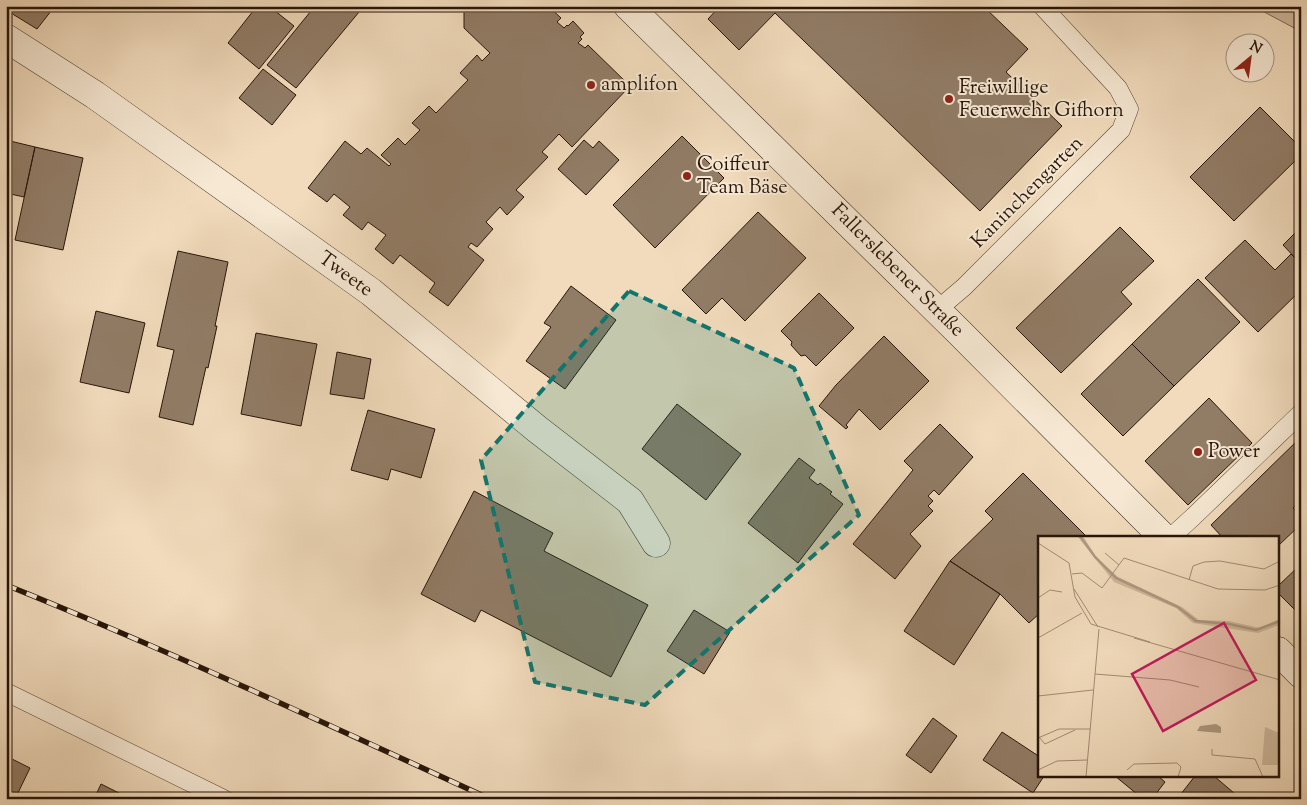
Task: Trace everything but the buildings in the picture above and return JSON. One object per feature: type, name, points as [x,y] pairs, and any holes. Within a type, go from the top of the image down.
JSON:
[{"type":"street","name":"Fallerslebener Straße","points":[[628,6],[937,310],[1162,536]]},
{"type":"street","name":"Tweete","points":[[6,38],[95,95],[371,292],[529,422],[630,501],[656,543]]},
{"type":"street","points":[[1280,653],[1301,674]]},
{"type":"lane","name":"Kaninchengarten","points":[[937,310],[964,286],[1121,130],[1129,109],[1118,88],[1042,6]]},
{"type":"lane","points":[[1172,536],[1301,414]]},
{"type":"lane","points":[[6,692],[224,799]]},
{"type":"highlighted area","points":[[629,291],[794,368],[859,515],[645,705],[535,682],[481,460]]},
{"type":"shaded area","points":[[1253,6],[1301,6],[1301,32],[1298,30]]},
{"type":"railway","points":[[6,585],[189,662],[490,799]]},
{"type":"place","name":"amplifon","points":[[591,85]]},
{"type":"place","name":"Freiwillige Feuerwehr Gifhorn","points":[[949,99]]},
{"type":"place","name":"Coiffeur Team Bäse","points":[[687,176]]},
{"type":"place","name":"Power","points":[[1198,452]]}]
